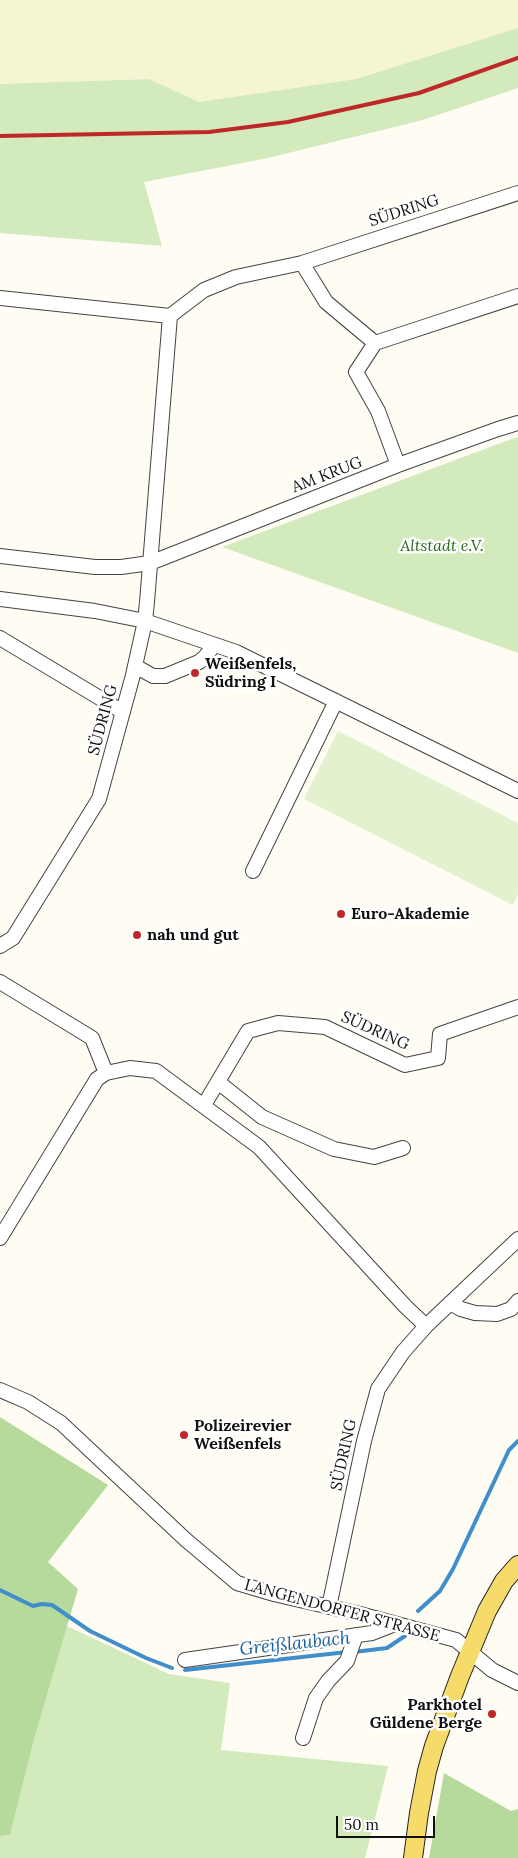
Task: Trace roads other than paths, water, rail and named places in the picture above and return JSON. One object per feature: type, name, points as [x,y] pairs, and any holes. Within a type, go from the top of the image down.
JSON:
[{"type":"main road","points":[[413,1858],[419,1813],[430,1761],[452,1698],[493,1599],[504,1581],[518,1565]]},
{"type":"street","name":"SÜDRING","points":[[0,946],[13,938],[99,799],[123,712],[145,621],[170,316],[204,290],[236,277],[302,263],[518,193]]},
{"type":"street","points":[[302,263],[326,302],[375,343]]},
{"type":"street","points":[[398,465],[378,411],[356,372],[375,343],[518,296]]},
{"type":"street","points":[[0,298],[170,316]]},
{"type":"street","name":"AM KRUG","points":[[150,563],[398,465],[518,423]]},
{"type":"street","points":[[0,556],[95,567],[150,563]]},
{"type":"street","points":[[0,599],[95,611],[145,621],[236,652],[518,790]]},
{"type":"street","points":[[0,638],[123,712]]},
{"type":"street","points":[[135,666],[153,676],[165,676],[200,662],[214,645]]},
{"type":"street","points":[[253,871],[336,702]]},
{"type":"street","points":[[0,982],[92,1038],[106,1073]]},
{"type":"street","name":"SÜDRING","points":[[204,1105],[248,1031],[278,1023],[325,1028],[405,1065],[438,1058],[440,1034],[518,1007]]},
{"type":"street","points":[[0,1238],[97,1079],[106,1073],[130,1068],[156,1071],[259,1147],[394,1295],[426,1326]]},
{"type":"street","points":[[218,1082],[262,1117],[334,1149],[374,1157],[403,1148]]},
{"type":"street","name":"SÜDRING","points":[[329,1606],[364,1441],[378,1389],[403,1352],[426,1326],[518,1239]]},
{"type":"street","points":[[450,1303],[461,1310],[497,1314],[511,1309],[518,1301]]},
{"type":"street","name":"LANGENDORFER STRASSE","points":[[0,1390],[28,1402],[61,1423],[186,1540],[237,1583],[456,1640],[492,1670],[518,1682]]},
{"type":"street","points":[[185,1660],[372,1633],[395,1624]]},
{"type":"street","points":[[303,1738],[316,1698],[328,1681],[347,1661],[356,1635]]},
{"type":"waterway","name":"Greißlaubach","points":[[418,1611],[440,1591],[453,1569],[509,1450],[518,1441]]},
{"type":"waterway","name":"Greißlaubach","points":[[0,1590],[33,1606],[42,1604],[52,1605],[90,1631],[146,1658],[172,1668]]},
{"type":"waterway","name":"Greißlaubach","points":[[354,1652],[387,1648],[405,1636]]},
{"type":"waterway","name":"Greißlaubach","points":[[185,1670],[347,1652]]},
{"type":"railway","points":[[0,136],[209,132],[288,122],[419,93],[518,58]]},
{"type":"place","name":"Weißenfels, Südring I","points":[[195,673]]},
{"type":"place","name":"Euro-Akademie","points":[[341,914]]},
{"type":"place","name":"nah und gut","points":[[137,935]]},
{"type":"place","name":"Polizeirevier Weißenfels","points":[[184,1435]]},
{"type":"place","name":"Parkhotel Güldene Berge","points":[[492,1714]]},
{"type":"park label","name":"Altstadt e.V.","points":[[442,546]]}]
